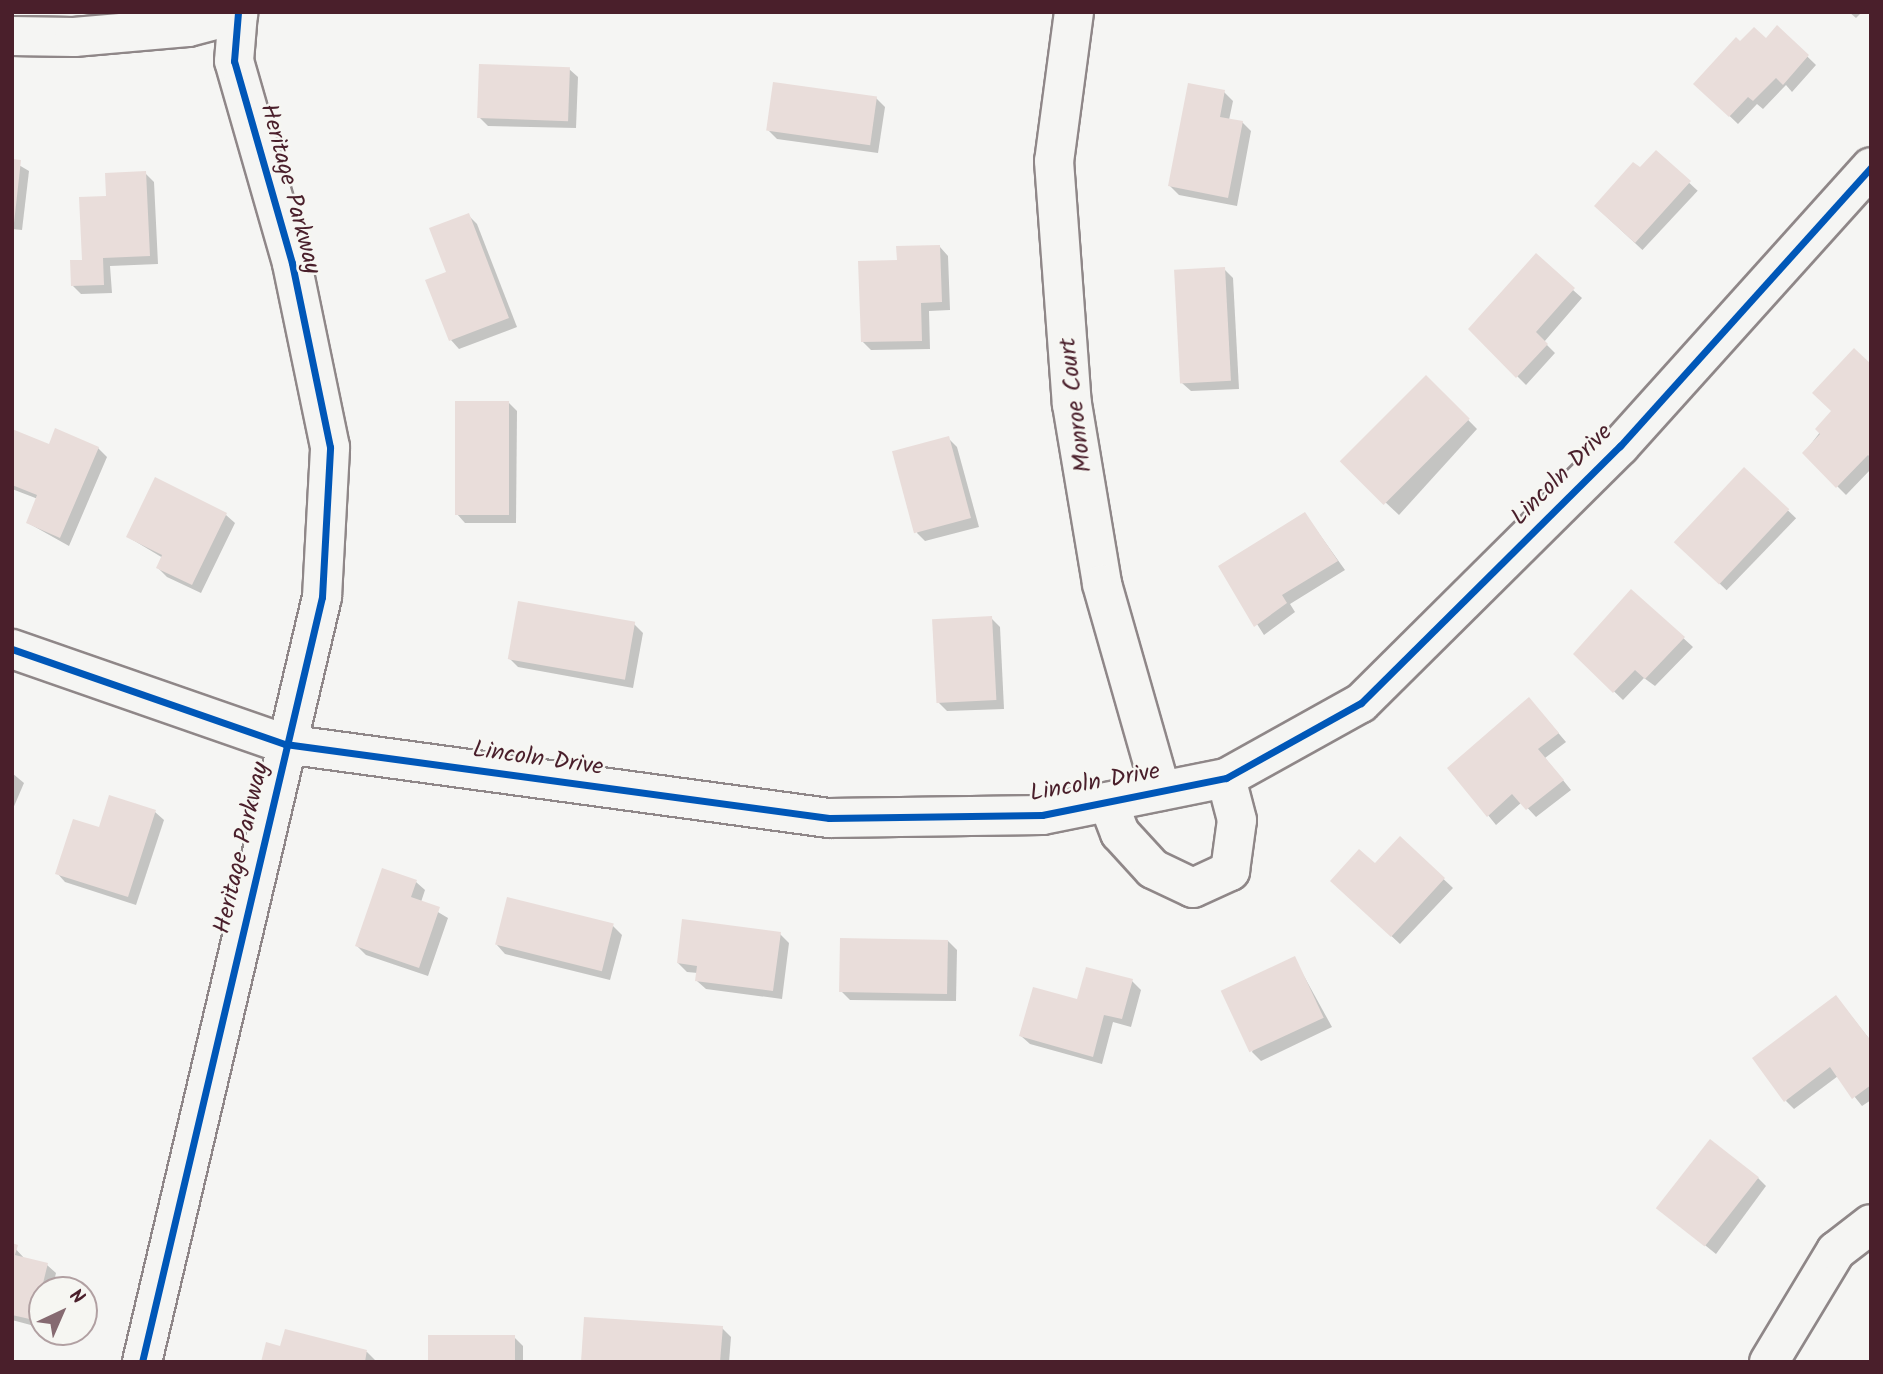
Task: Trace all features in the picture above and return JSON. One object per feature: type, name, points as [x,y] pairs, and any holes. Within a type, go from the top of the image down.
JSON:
[{"type":"street","points":[[12,36],[74,37],[188,27],[238,13]]},
{"type":"street","name":"Heritage Parkway","points":[[142,1362],[285,744],[322,597],[330,447],[292,263],[234,61],[238,13]]},
{"type":"street","name":"Monroe Court","points":[[1065,14],[1054,161],[1072,404],[1102,584],[1161,791]]},
{"type":"street","name":"Lincoln Drive","points":[[12,649],[285,744],[829,818],[1042,815],[1226,778],[1361,704],[1620,446],[1871,167]]},
{"type":"street","points":[[1108,802],[1120,833],[1153,869],[1193,888],[1230,871],[1237,820],[1226,778]]},
{"type":"street","points":[[1769,1362],[1836,1251],[1871,1224]]},
{"type":"building","points":[[1777,25],[1809,55],[1783,85],[1776,78],[1753,101],[1748,97],[1729,117],[1693,84],[1736,37],[1740,41],[1754,27],[1766,38]]},
{"type":"building","points":[[479,64],[570,67],[568,121],[477,118]]},
{"type":"building","points":[[773,82],[877,97],[870,145],[766,131]]},
{"type":"building","points":[[1188,83],[1225,90],[1220,117],[1243,121],[1228,198],[1168,186]]},
{"type":"building","points":[[1656,150],[1691,181],[1635,243],[1594,206],[1633,162],[1640,167]]},
{"type":"building","points":[[12,159],[21,160],[14,223],[12,223]]},
{"type":"building","points":[[146,171],[150,256],[103,258],[104,285],[71,286],[70,260],[82,260],[79,197],[106,196],[105,173]]},
{"type":"building","points":[[469,213],[509,318],[449,341],[425,280],[446,272],[429,228]]},
{"type":"building","points":[[940,245],[942,302],[921,303],[922,341],[861,342],[858,261],[897,260],[896,246]]},
{"type":"building","points":[[1536,253],[1575,288],[1536,332],[1548,344],[1516,378],[1468,329]]},
{"type":"building","points":[[1225,267],[1231,381],[1180,384],[1174,270]]},
{"type":"building","points":[[1854,348],[1871,364],[1871,458],[1868,455],[1836,488],[1802,453],[1820,434],[1815,429],[1831,411],[1812,393]]},
{"type":"building","points":[[1426,375],[1470,419],[1384,505],[1340,461]]},
{"type":"building","points":[[455,401],[509,401],[509,515],[455,515]]},
{"type":"building","points":[[55,428],[99,447],[60,538],[26,523],[37,495],[12,485],[12,429],[49,444]]},
{"type":"building","points":[[949,436],[971,518],[914,533],[892,451]]},
{"type":"building","points":[[1744,467],[1789,509],[1719,585],[1674,542]]},
{"type":"building","points":[[155,477],[227,513],[192,585],[156,568],[162,555],[126,537]]},
{"type":"building","points":[[1305,512],[1338,561],[1282,595],[1287,603],[1254,627],[1218,566]]},
{"type":"building","points":[[1631,589],[1685,637],[1645,679],[1635,670],[1613,693],[1573,654]]},
{"type":"building","points":[[518,601],[635,622],[625,680],[508,659]]},
{"type":"building","points":[[992,616],[996,700],[936,703],[932,619]]},
{"type":"building","points":[[1529,697],[1559,733],[1538,749],[1564,780],[1526,810],[1512,794],[1487,817],[1447,768]]},
{"type":"building","points":[[109,795],[156,810],[128,897],[55,874],[73,819],[99,827]]},
{"type":"building","points":[[1400,836],[1445,878],[1391,937],[1330,881],[1359,849],[1375,863]]},
{"type":"building","points":[[382,868],[417,880],[411,897],[440,907],[419,968],[355,946]]},
{"type":"building","points":[[507,897],[614,924],[602,971],[495,945]]},
{"type":"building","points":[[682,919],[781,932],[773,991],[695,981],[697,966],[677,963]]},
{"type":"building","points":[[840,938],[948,940],[947,994],[839,992]]},
{"type":"building","points":[[1295,956],[1324,1018],[1249,1052],[1221,991]]},
{"type":"building","points":[[1086,967],[1133,979],[1122,1019],[1104,1015],[1093,1057],[1019,1036],[1033,987],[1077,999]]},
{"type":"building","points":[[1836,995],[1871,1041],[1871,1085],[1852,1099],[1830,1067],[1784,1102],[1752,1058]]},
{"type":"building","points":[[1710,1139],[1759,1177],[1705,1247],[1656,1208]]},
{"type":"building","points":[[12,1243],[18,1245],[15,1255],[48,1263],[45,1276],[28,1276],[28,1319],[12,1315]]},
{"type":"building","points":[[584,1317],[723,1326],[720,1362],[581,1362]]},
{"type":"building","points":[[285,1329],[367,1350],[365,1362],[261,1362],[266,1342],[280,1346]]},
{"type":"building","points":[[428,1335],[515,1335],[515,1362],[428,1362]]},
{"type":"cycle path","points":[[142,1362],[322,597],[330,447],[292,263],[234,61],[238,12]]},
{"type":"cycle path","points":[[12,649],[285,744],[829,818],[1042,815],[1226,778],[1361,703],[1620,446],[1871,167]]}]
